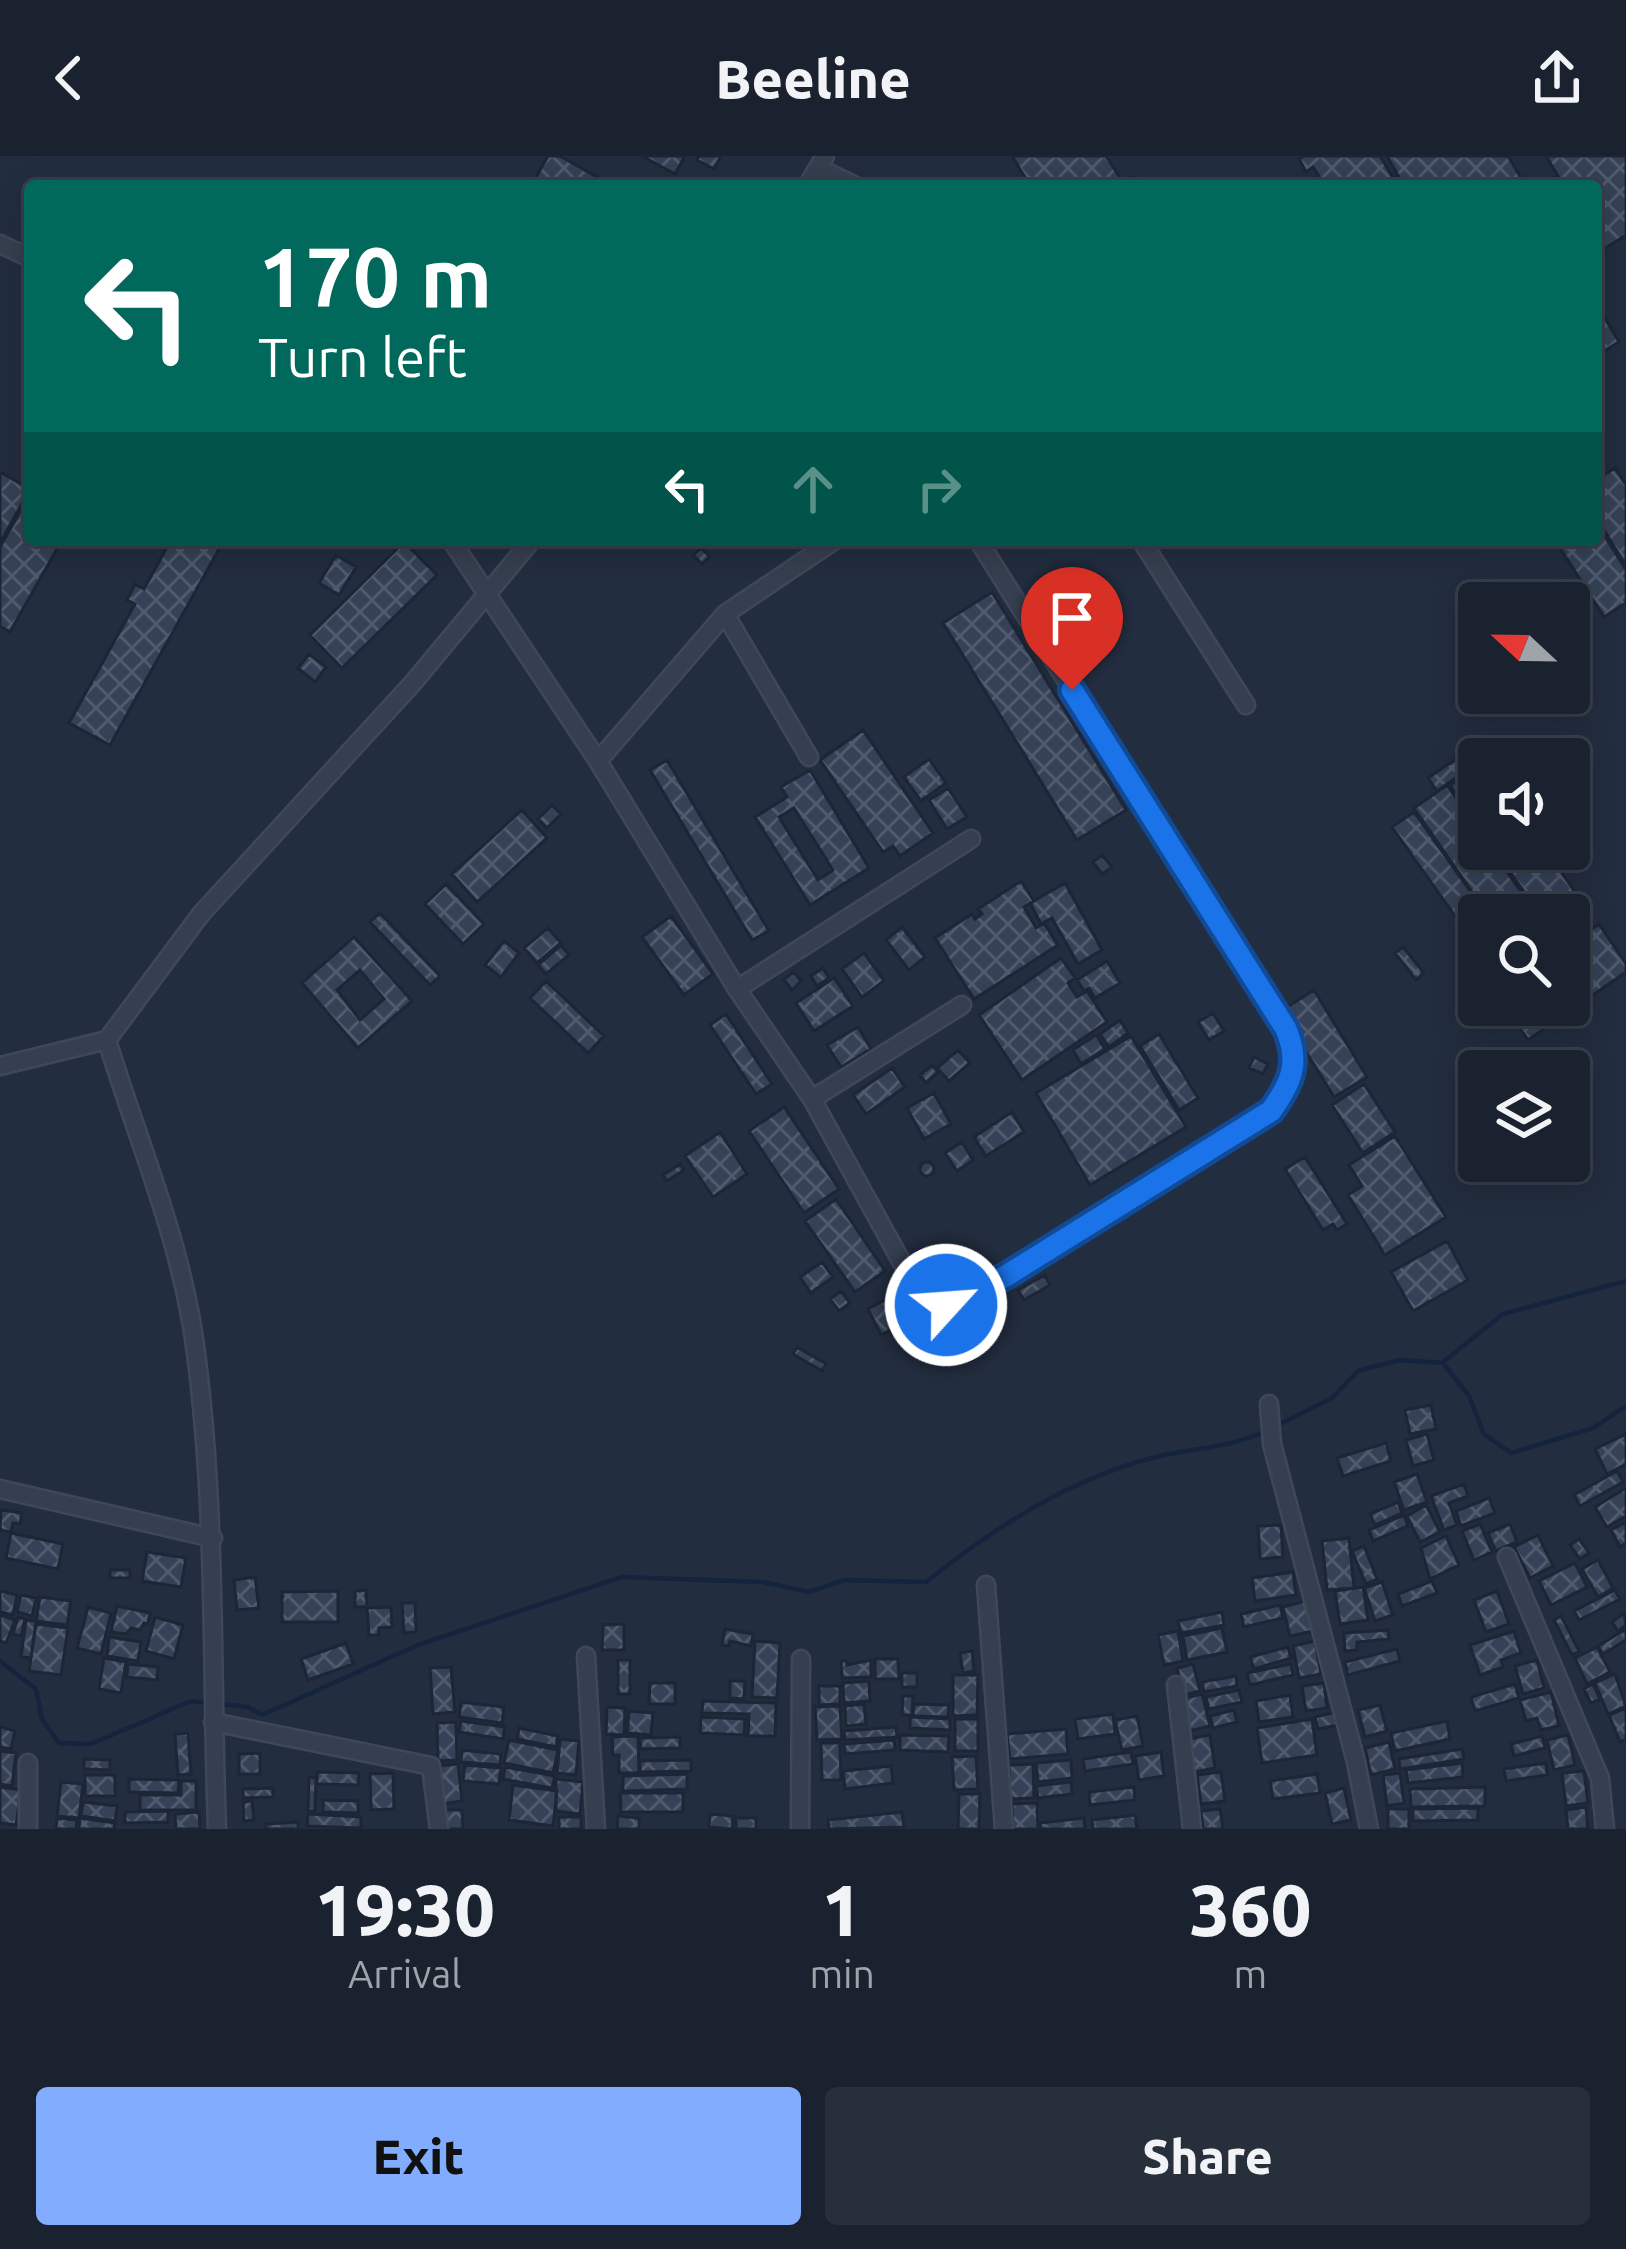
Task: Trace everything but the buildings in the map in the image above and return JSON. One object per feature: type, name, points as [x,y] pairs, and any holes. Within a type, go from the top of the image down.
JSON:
[{"type":"street","points":[[822,162],[848,180]]},
{"type":"street","points":[[455,546],[598,761],[737,988],[812,1100],[917,1290],[946,1305],[1004,1277],[1271,1111],[1291,1084],[1296,1052],[1286,1029],[982,546]]},
{"type":"street","points":[[0,1066],[107,1040],[201,914],[412,684],[527,546]]},
{"type":"street","points":[[598,761],[725,614],[826,546]]},
{"type":"street","points":[[1145,546],[1246,704]]},
{"type":"street","points":[[725,614],[809,757]]},
{"type":"street","points":[[737,988],[971,839]]},
{"type":"street","points":[[812,1100],[962,1005]]},
{"type":"street","points":[[107,1040],[135,1134],[175,1240],[195,1346],[213,1538],[211,1684],[218,1829]]},
{"type":"street","points":[[1269,1404],[1272,1444],[1356,1762],[1369,1829]]},
{"type":"street","points":[[0,1489],[213,1538]]},
{"type":"street","points":[[1508,1557],[1600,1778],[1605,1829]]},
{"type":"street","points":[[986,1585],[1004,1829]]},
{"type":"street","points":[[586,1656],[596,1829]]},
{"type":"street","points":[[800,1829],[801,1659]]},
{"type":"street","points":[[1176,1685],[1192,1829]]},
{"type":"street","points":[[213,1722],[431,1766],[439,1821]]},
{"type":"street","points":[[28,1763],[28,1829]]},
{"type":"waterway","points":[[1443,1362],[1503,1314],[1626,1281]]},
{"type":"waterway","points":[[1278,1425],[1332,1398],[1358,1371],[1399,1360],[1443,1363],[1469,1396],[1484,1434],[1511,1453],[1593,1428],[1626,1406]]},
{"type":"waterway","points":[[220,1704],[248,1707],[262,1715],[418,1645],[622,1577],[763,1582],[809,1592],[845,1580],[926,1582],[1005,1525],[1090,1479],[1152,1458],[1224,1445],[1268,1430]]},
{"type":"waterway","points":[[0,1661],[36,1689],[42,1719],[59,1743],[91,1744],[191,1701],[209,1703]]},
{"type":"route","points":[[946,1305],[1004,1277],[1271,1111],[1291,1084],[1296,1052],[1286,1029],[1072,690]]}]
